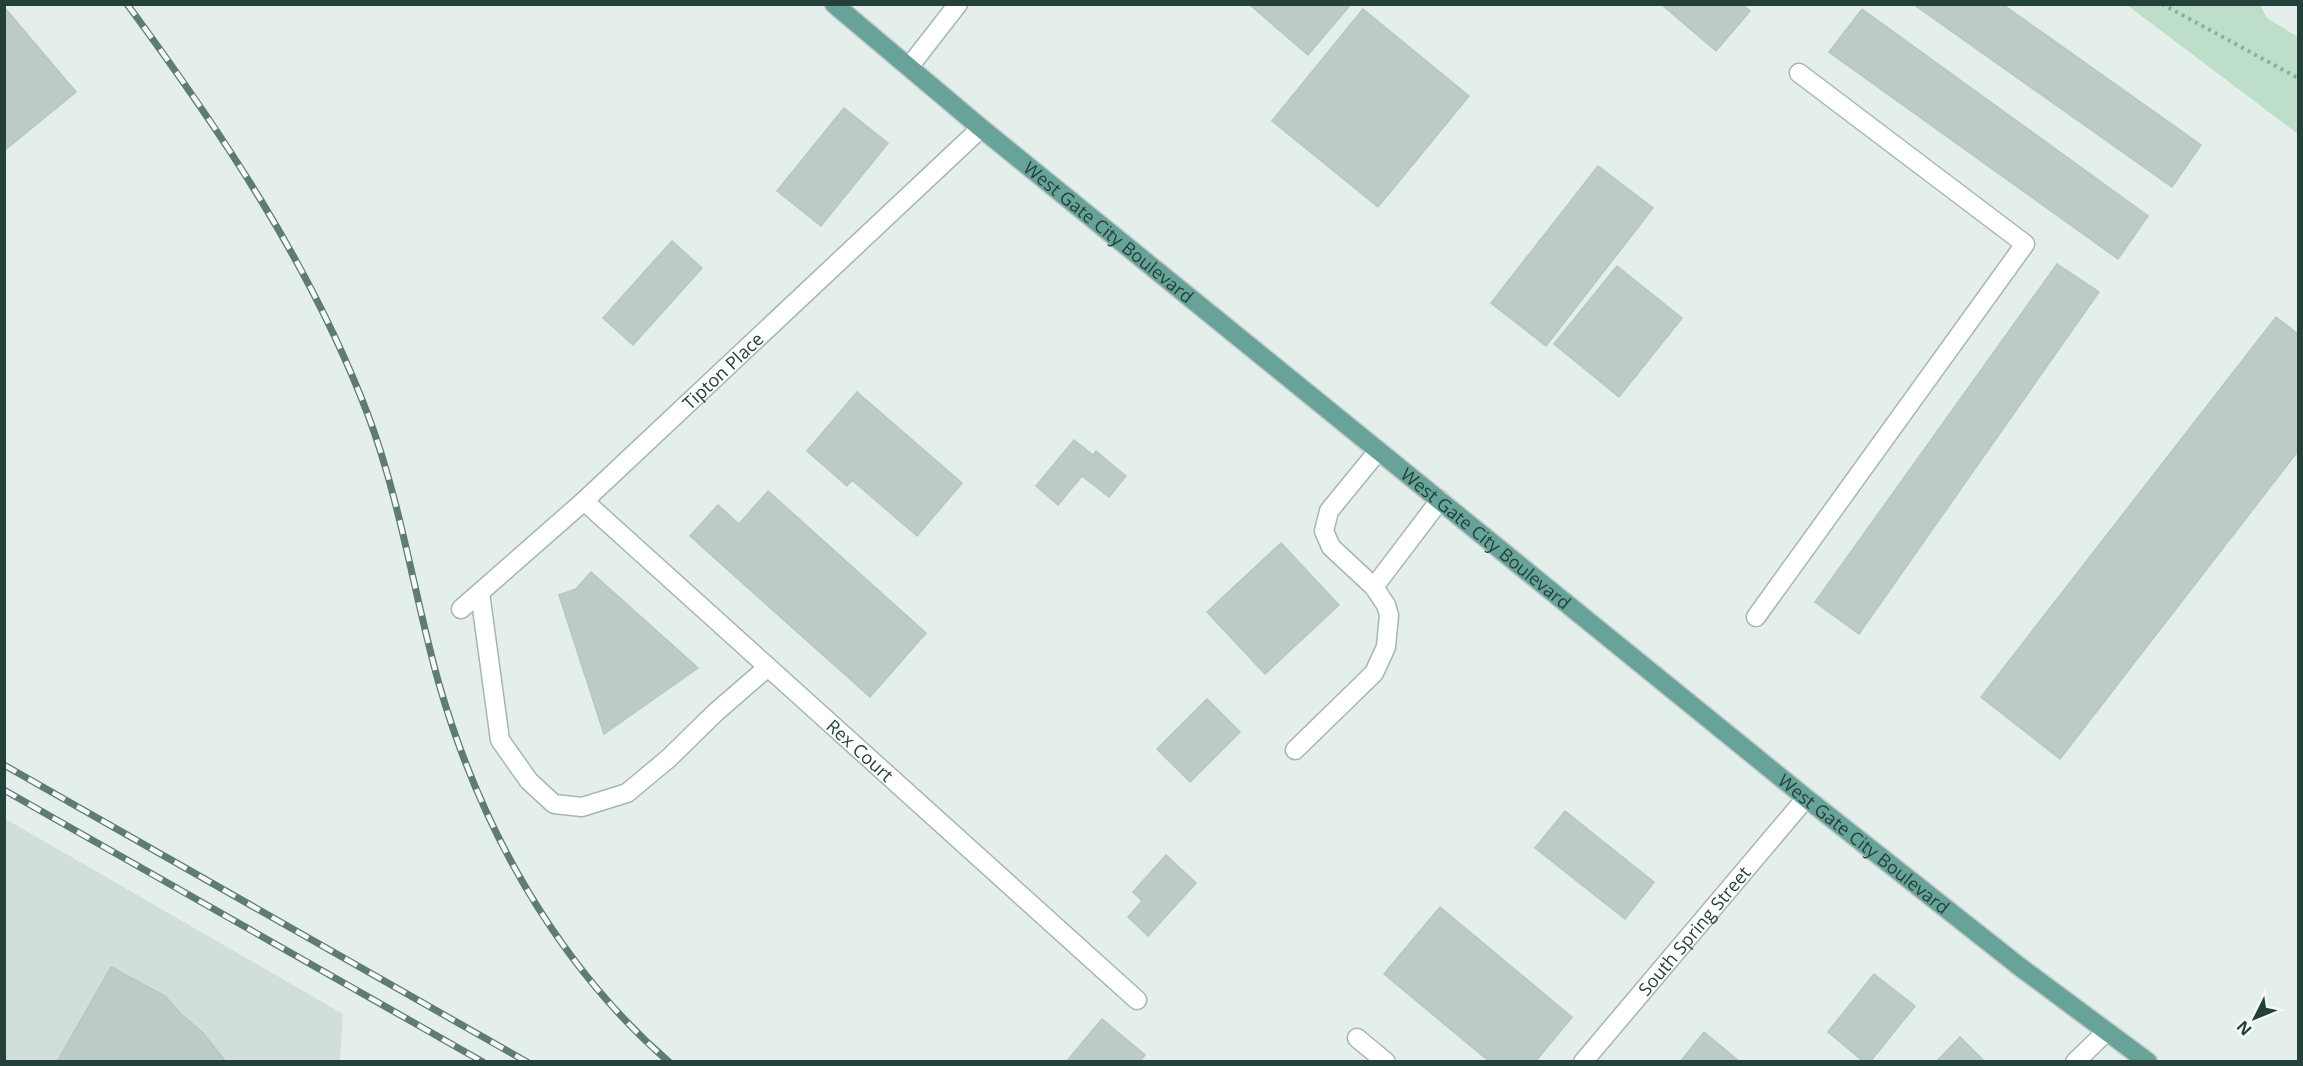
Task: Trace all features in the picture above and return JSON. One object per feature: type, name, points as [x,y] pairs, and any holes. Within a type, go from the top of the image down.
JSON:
[{"type":"main road","name":"West Gate City Boulevard","points":[[834,4],[981,128],[1806,798],[2106,1032],[2148,1062]]},
{"type":"street","points":[[909,67],[958,4]]},
{"type":"street","points":[[1756,617],[2025,244],[1799,73]]},
{"type":"street","name":"Tipton Place","points":[[461,609],[584,501],[981,128]]},
{"type":"street","points":[[1295,750],[1374,673],[1386,647],[1389,615],[1386,605],[1374,587],[1331,548],[1324,531],[1329,511],[1378,451]]},
{"type":"street","points":[[1374,587],[1440,500]]},
{"type":"street","name":"Rex Court","points":[[584,501],[1137,1000]]},
{"type":"street","points":[[480,593],[500,740],[529,782],[554,804],[582,807],[627,793],[669,758],[716,712],[768,667]]},
{"type":"street","name":"South Spring Street","points":[[1584,1062],[1806,798]]},
{"type":"street","points":[[2075,1062],[2106,1032]]},
{"type":"street","points":[[1357,1038],[1386,1062]]},
{"type":"path","points":[[2162,4],[2298,78]]},
{"type":"shaded area","points":[[4,818],[343,1014],[340,1061],[5,1061]]},
{"type":"green space","points":[[2127,5],[2260,5],[2267,18],[2298,37],[2298,134]]},
{"type":"building","points":[[1249,4],[1351,4],[1308,55]]},
{"type":"building","points":[[1661,4],[1742,4],[1750,11],[1716,51]]},
{"type":"building","points":[[1913,4],[2002,4],[2201,145],[2172,187]]},
{"type":"building","points":[[4,7],[76,92],[4,151]]},
{"type":"building","points":[[1363,9],[1469,96],[1378,207],[1272,121]]},
{"type":"building","points":[[1862,9],[2148,216],[2118,259],[1829,52]]},
{"type":"building","points":[[844,108],[888,143],[821,226],[777,191]]},
{"type":"building","points":[[1598,166],[1653,208],[1546,346],[1491,303]]},
{"type":"building","points":[[672,241],[702,268],[633,345],[603,318]]},
{"type":"building","points":[[2057,264],[2099,292],[1859,634],[1815,602]]},
{"type":"building","points":[[1617,266],[1682,318],[1619,397],[1554,344]]},
{"type":"building","points":[[2276,317],[2298,334],[2298,451],[2060,759],[1981,697]]},
{"type":"building","points":[[857,392],[962,483],[917,536],[852,480],[847,486],[807,451]]},
{"type":"building","points":[[1074,440],[1093,455],[1096,451],[1126,476],[1109,497],[1082,476],[1058,505],[1036,486]]},
{"type":"building","points":[[768,491],[926,633],[870,697],[690,536],[718,505],[739,524]]},
{"type":"building","points":[[1281,543],[1339,605],[1265,674],[1207,612]]},
{"type":"building","points":[[591,572],[698,668],[604,734],[559,595],[576,589]]},
{"type":"building","points":[[1207,699],[1240,732],[1190,782],[1157,749]]},
{"type":"building","points":[[1565,811],[1654,882],[1625,919],[1535,848]]},
{"type":"building","points":[[1166,855],[1196,883],[1148,936],[1128,917],[1142,901],[1133,892]]},
{"type":"building","points":[[1440,907],[1572,1017],[1535,1062],[1490,1062],[1384,974]]},
{"type":"building","points":[[111,967],[165,996],[203,1033],[226,1062],[57,1062]]},
{"type":"building","points":[[1874,974],[1915,1006],[1870,1062],[1864,1062],[1828,1032]]},
{"type":"building","points":[[1102,1019],[1145,1055],[1140,1062],[1066,1062]]},
{"type":"building","points":[[1704,1032],[1740,1062],[1680,1062]]},
{"type":"building","points":[[1960,1037],[1985,1062],[1936,1062]]},
{"type":"railway","points":[[127,4],[197,102],[262,202],[320,306],[345,360],[380,448],[430,650],[456,737],[476,789],[500,840],[527,890],[557,937],[591,982],[628,1023],[669,1062]]},
{"type":"railway","points":[[4,765],[527,1062]]},
{"type":"railway","points":[[4,790],[483,1062]]}]
